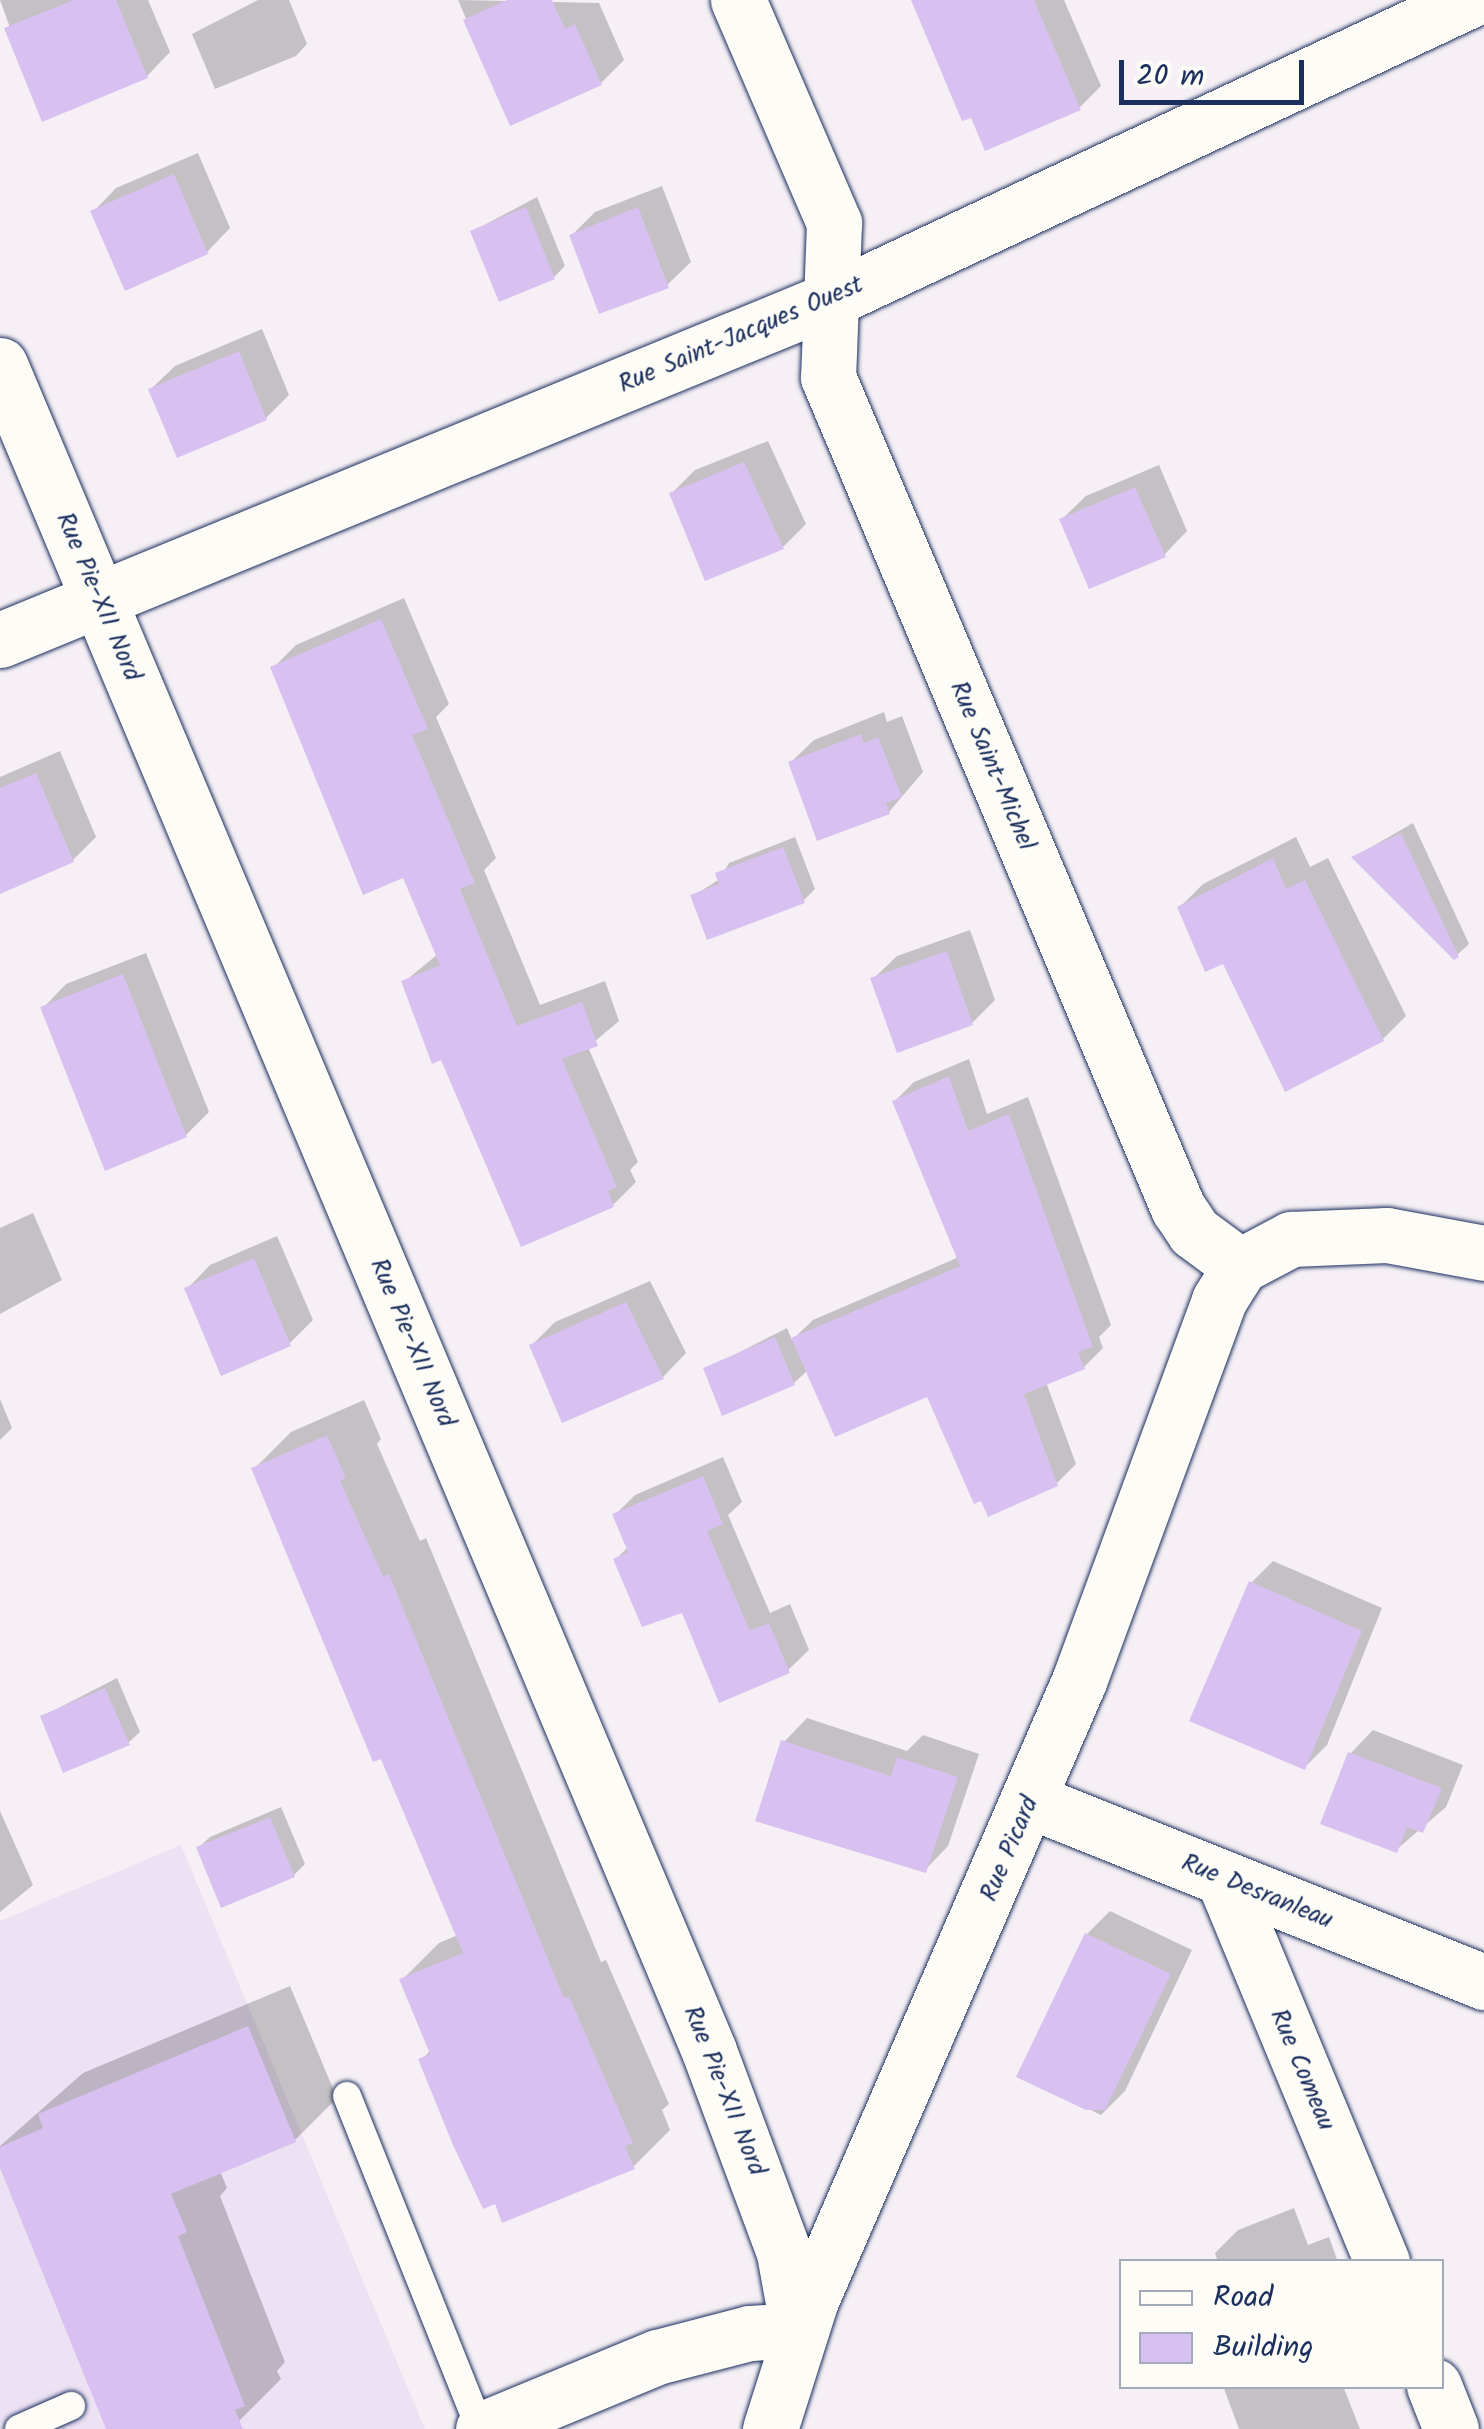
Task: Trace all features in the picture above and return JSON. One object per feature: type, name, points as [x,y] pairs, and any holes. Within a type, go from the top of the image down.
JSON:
[{"type":"street","name":"Rue Saint-Michel","points":[[738,0],[834,222],[828,377],[1178,1208],[1194,1232],[1240,1266]]},
{"type":"street","name":"Rue Saint-Jacques Ouest","points":[[0,640],[832,299],[1470,0]]},
{"type":"street","name":"Rue Pie-XII Nord","points":[[0,366],[709,2051],[784,2253],[798,2330]]},
{"type":"street","points":[[1240,1266],[1291,1239],[1332,1233],[1430,1240],[1484,1253]]},
{"type":"street","name":"Rue Picard","points":[[770,2429],[798,2330],[1031,1801],[1219,1300],[1240,1266]]},
{"type":"street","name":"Rue Desranleau","points":[[1031,1801],[1484,1982]]},
{"type":"street","name":"Rue Comeau","points":[[1223,1878],[1381,2259]]},
{"type":"street","points":[[482,2429],[657,2357],[750,2333],[798,2330]]},
{"type":"street","points":[[1435,2389],[1451,2429]]},
{"type":"lane","points":[[347,2096],[482,2429]]},
{"type":"lane","points":[[19,2429],[71,2406]]},
{"type":"shaded area","points":[[181,1845],[425,2429],[0,2429],[0,1921]]},
{"type":"building","points":[[74,0],[116,0],[148,78],[42,122],[4,28]]},
{"type":"building","points":[[507,0],[552,0],[565,29],[575,24],[602,85],[510,126],[463,20]]},
{"type":"building","points":[[911,0],[1034,0],[1081,110],[985,151],[971,118],[962,121]]},
{"type":"building","points":[[174,174],[208,254],[125,291],[90,211]]},
{"type":"building","points":[[526,207],[555,279],[499,302],[470,231]]},
{"type":"building","points":[[638,207],[669,288],[599,314],[569,235]]},
{"type":"building","points":[[239,351],[267,420],[177,458],[148,389]]},
{"type":"building","points":[[744,462],[784,549],[705,581],[669,493]]},
{"type":"building","points":[[1135,487],[1166,557],[1089,589],[1059,519]]},
{"type":"building","points":[[381,619],[428,729],[412,735],[475,883],[460,889],[517,1026],[582,1002],[598,1046],[562,1059],[617,1187],[608,1191],[614,1207],[521,1247],[441,1060],[432,1064],[401,981],[440,965],[403,878],[363,895],[270,667]]},
{"type":"building","points":[[861,734],[864,743],[878,737],[902,797],[886,803],[890,814],[817,841],[788,762]]},
{"type":"building","points":[[36,773],[74,862],[0,894],[0,788]]},
{"type":"building","points":[[1401,833],[1459,957],[1454,960],[1351,857]]},
{"type":"building","points":[[783,847],[805,903],[707,940],[690,895],[719,884],[715,873]]},
{"type":"building","points":[[1273,858],[1286,889],[1305,880],[1384,1041],[1285,1092],[1223,964],[1205,972],[1177,907]]},
{"type":"building","points":[[947,951],[973,1025],[897,1053],[870,978]]},
{"type":"building","points":[[123,974],[187,1137],[105,1171],[40,1007]]},
{"type":"building","points":[[949,1076],[968,1131],[1009,1114],[1093,1347],[1078,1352],[1085,1369],[1024,1394],[1058,1486],[988,1517],[981,1501],[974,1504],[927,1397],[835,1437],[791,1338],[960,1266],[892,1101]]},
{"type":"building","points":[[254,1258],[291,1346],[221,1376],[184,1288]]},
{"type":"building","points":[[626,1302],[664,1379],[562,1423],[529,1345]]},
{"type":"building","points":[[775,1337],[795,1385],[722,1416],[703,1368]]},
{"type":"building","points":[[327,1435],[346,1478],[340,1481],[383,1576],[389,1574],[564,1998],[569,1996],[633,2143],[625,2146],[635,2169],[502,2223],[495,2204],[483,2209],[453,2145],[418,2059],[430,2054],[399,1979],[463,1953],[381,1759],[373,1762],[251,1468]]},
{"type":"building","points":[[703,1476],[723,1524],[707,1531],[750,1631],[769,1623],[790,1673],[719,1703],[682,1613],[642,1627],[613,1559],[628,1552],[612,1514]]},
{"type":"building","points":[[1249,1581],[1362,1631],[1305,1770],[1189,1721]]},
{"type":"building","points":[[105,1688],[130,1745],[63,1773],[40,1716]]},
{"type":"building","points":[[781,1740],[891,1776],[897,1757],[958,1777],[926,1873],[755,1821]]},
{"type":"building","points":[[1348,1752],[1442,1788],[1423,1833],[1407,1827],[1397,1853],[1320,1824]]},
{"type":"building","points":[[270,1817],[295,1877],[221,1908],[196,1847]]},
{"type":"building","points":[[1085,1933],[1171,1974],[1105,2110],[1086,2110],[1016,2077]]},
{"type":"building","points":[[248,2026],[296,2142],[171,2194],[187,2232],[178,2236],[245,2406],[235,2410],[243,2429],[106,2429],[0,2168],[0,2147],[43,2128],[38,2114]]}]
